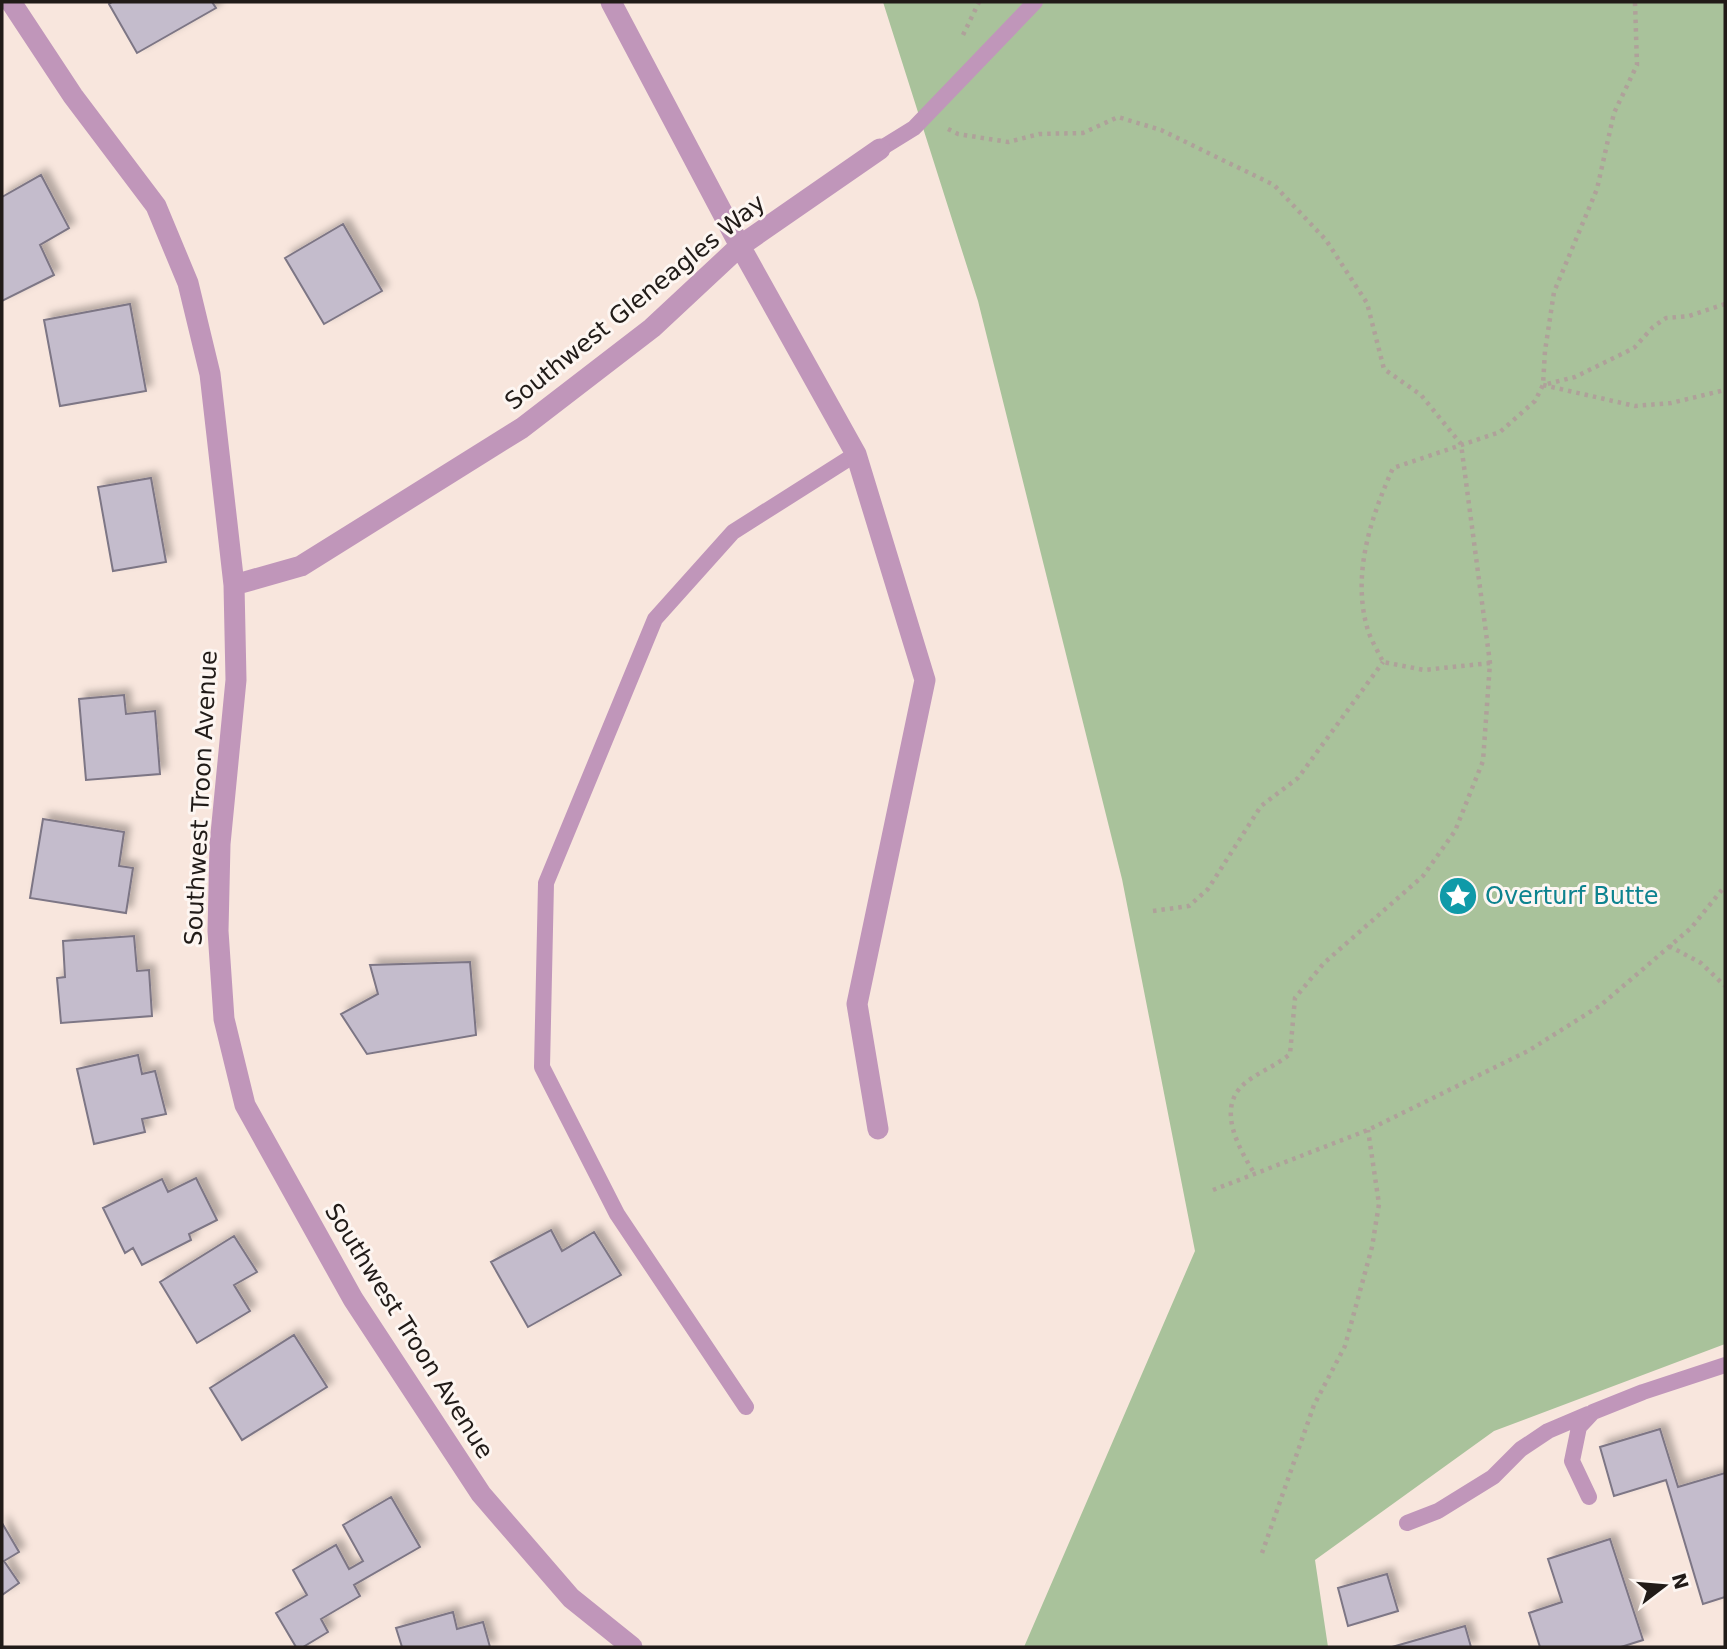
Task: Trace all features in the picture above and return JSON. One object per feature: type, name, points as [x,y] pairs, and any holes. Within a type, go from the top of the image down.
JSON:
[{"type":"street","name":"Southwest Troon Avenue","points":[[11,2],[73,96],[156,206],[188,284],[210,374],[234,585],[236,680],[220,844],[218,931],[224,1019],[245,1105],[353,1299],[481,1494],[571,1598],[632,1647]]},
{"type":"street","points":[[611,2],[740,246],[856,454],[925,680],[857,1004],[878,1129]]},
{"type":"street","name":"Southwest Gleneagles Way","points":[[234,585],[301,566],[522,428],[653,328],[740,246],[880,149]]},
{"type":"lane","points":[[880,149],[914,128],[1035,2]]},
{"type":"lane","points":[[746,1406],[617,1214],[541,1067],[546,883],[655,619],[733,532],[856,454]]},
{"type":"lane","points":[[1407,1523],[1438,1511],[1493,1477],[1521,1448],[1548,1431],[1643,1392],[1725,1365]]},
{"type":"lane","points":[[1590,1497],[1572,1461],[1580,1427],[1593,1412]]},
{"type":"path","points":[[1383,662],[1367,628],[1361,572],[1375,508],[1393,468],[1500,432],[1535,401],[1543,385],[1554,292],[1597,190],[1614,113],[1637,65],[1635,2]]},
{"type":"path","points":[[925,117],[958,134],[1008,142],[1038,134],[1083,133],[1118,117],[1161,130],[1274,185],[1326,240],[1367,303],[1384,369],[1420,395],[1461,444],[1490,663],[1483,761],[1455,831],[1423,876],[1324,963],[1295,998],[1290,1054],[1244,1084],[1234,1095],[1230,1120],[1241,1150],[1254,1173]]},
{"type":"path","points":[[1543,385],[1575,377],[1634,348],[1653,327],[1666,318],[1689,316],[1725,304]]},
{"type":"path","points":[[1543,385],[1635,406],[1671,403],[1725,390]]},
{"type":"path","points":[[1383,662],[1424,670],[1490,663]]},
{"type":"path","points":[[1153,911],[1189,906],[1208,889],[1262,806],[1298,778],[1383,662]]},
{"type":"path","points":[[1213,1190],[1368,1129],[1528,1051],[1601,1004],[1691,928],[1725,886]]},
{"type":"path","points":[[1669,946],[1701,963],[1725,986]]},
{"type":"path","points":[[1262,1553],[1314,1405],[1345,1346],[1372,1247],[1379,1204],[1368,1129]]},
{"type":"green space","points":[[883,2],[1725,2],[1725,1344],[1494,1431],[1315,1560],[1328,1647],[1024,1647],[1195,1251],[1122,879],[978,301]]},
{"type":"building","points":[[212,2],[216,8],[137,53],[109,4]]},
{"type":"building","points":[[41,175],[69,228],[40,245],[54,275],[2,301],[2,197]]},
{"type":"building","points":[[343,224],[382,291],[324,324],[285,258]]},
{"type":"building","points":[[130,304],[146,391],[60,406],[44,320]]},
{"type":"building","points":[[151,478],[166,562],[113,571],[98,487]]},
{"type":"building","points":[[124,695],[126,714],[155,711],[160,774],[86,780],[79,699]]},
{"type":"building","points":[[43,819],[124,832],[119,866],[133,868],[126,913],[30,898]]},
{"type":"building","points":[[134,936],[137,971],[149,970],[152,1016],[61,1023],[57,978],[65,977],[63,941]]},
{"type":"building","points":[[470,962],[476,1035],[367,1054],[341,1014],[378,994],[370,965]]},
{"type":"building","points":[[138,1055],[142,1074],[155,1071],[166,1114],[142,1119],[145,1132],[94,1144],[77,1069]]},
{"type":"building","points":[[196,1178],[217,1220],[189,1234],[191,1240],[142,1265],[133,1248],[125,1253],[103,1208],[162,1179],[168,1192]]},
{"type":"building","points":[[551,1230],[562,1251],[594,1232],[621,1275],[528,1327],[491,1262]]},
{"type":"building","points":[[234,1236],[257,1272],[234,1285],[250,1311],[197,1343],[160,1282]]},
{"type":"building","points":[[294,1335],[327,1387],[242,1440],[210,1388]]},
{"type":"building","points":[[1660,1429],[1678,1487],[1725,1473],[1725,1597],[1703,1604],[1666,1480],[1614,1496],[1600,1447]]},
{"type":"building","points":[[391,1497],[420,1547],[354,1585],[360,1596],[321,1619],[328,1632],[303,1647],[296,1647],[276,1613],[307,1595],[293,1570],[336,1545],[349,1569],[363,1561],[343,1525]]},
{"type":"building","points":[[2,1523],[19,1552],[4,1561],[19,1583],[2,1595]]},
{"type":"building","points":[[1610,1539],[1643,1640],[1621,1647],[1540,1647],[1529,1613],[1562,1602],[1548,1559]]},
{"type":"building","points":[[1387,1574],[1398,1611],[1348,1626],[1338,1588]]},
{"type":"building","points":[[453,1612],[457,1629],[483,1622],[490,1647],[402,1647],[396,1628]]},
{"type":"building","points":[[1465,1626],[1471,1647],[1392,1647]]},
{"type":"place","name":"Overturf Butte","points":[[1458,896]]}]
